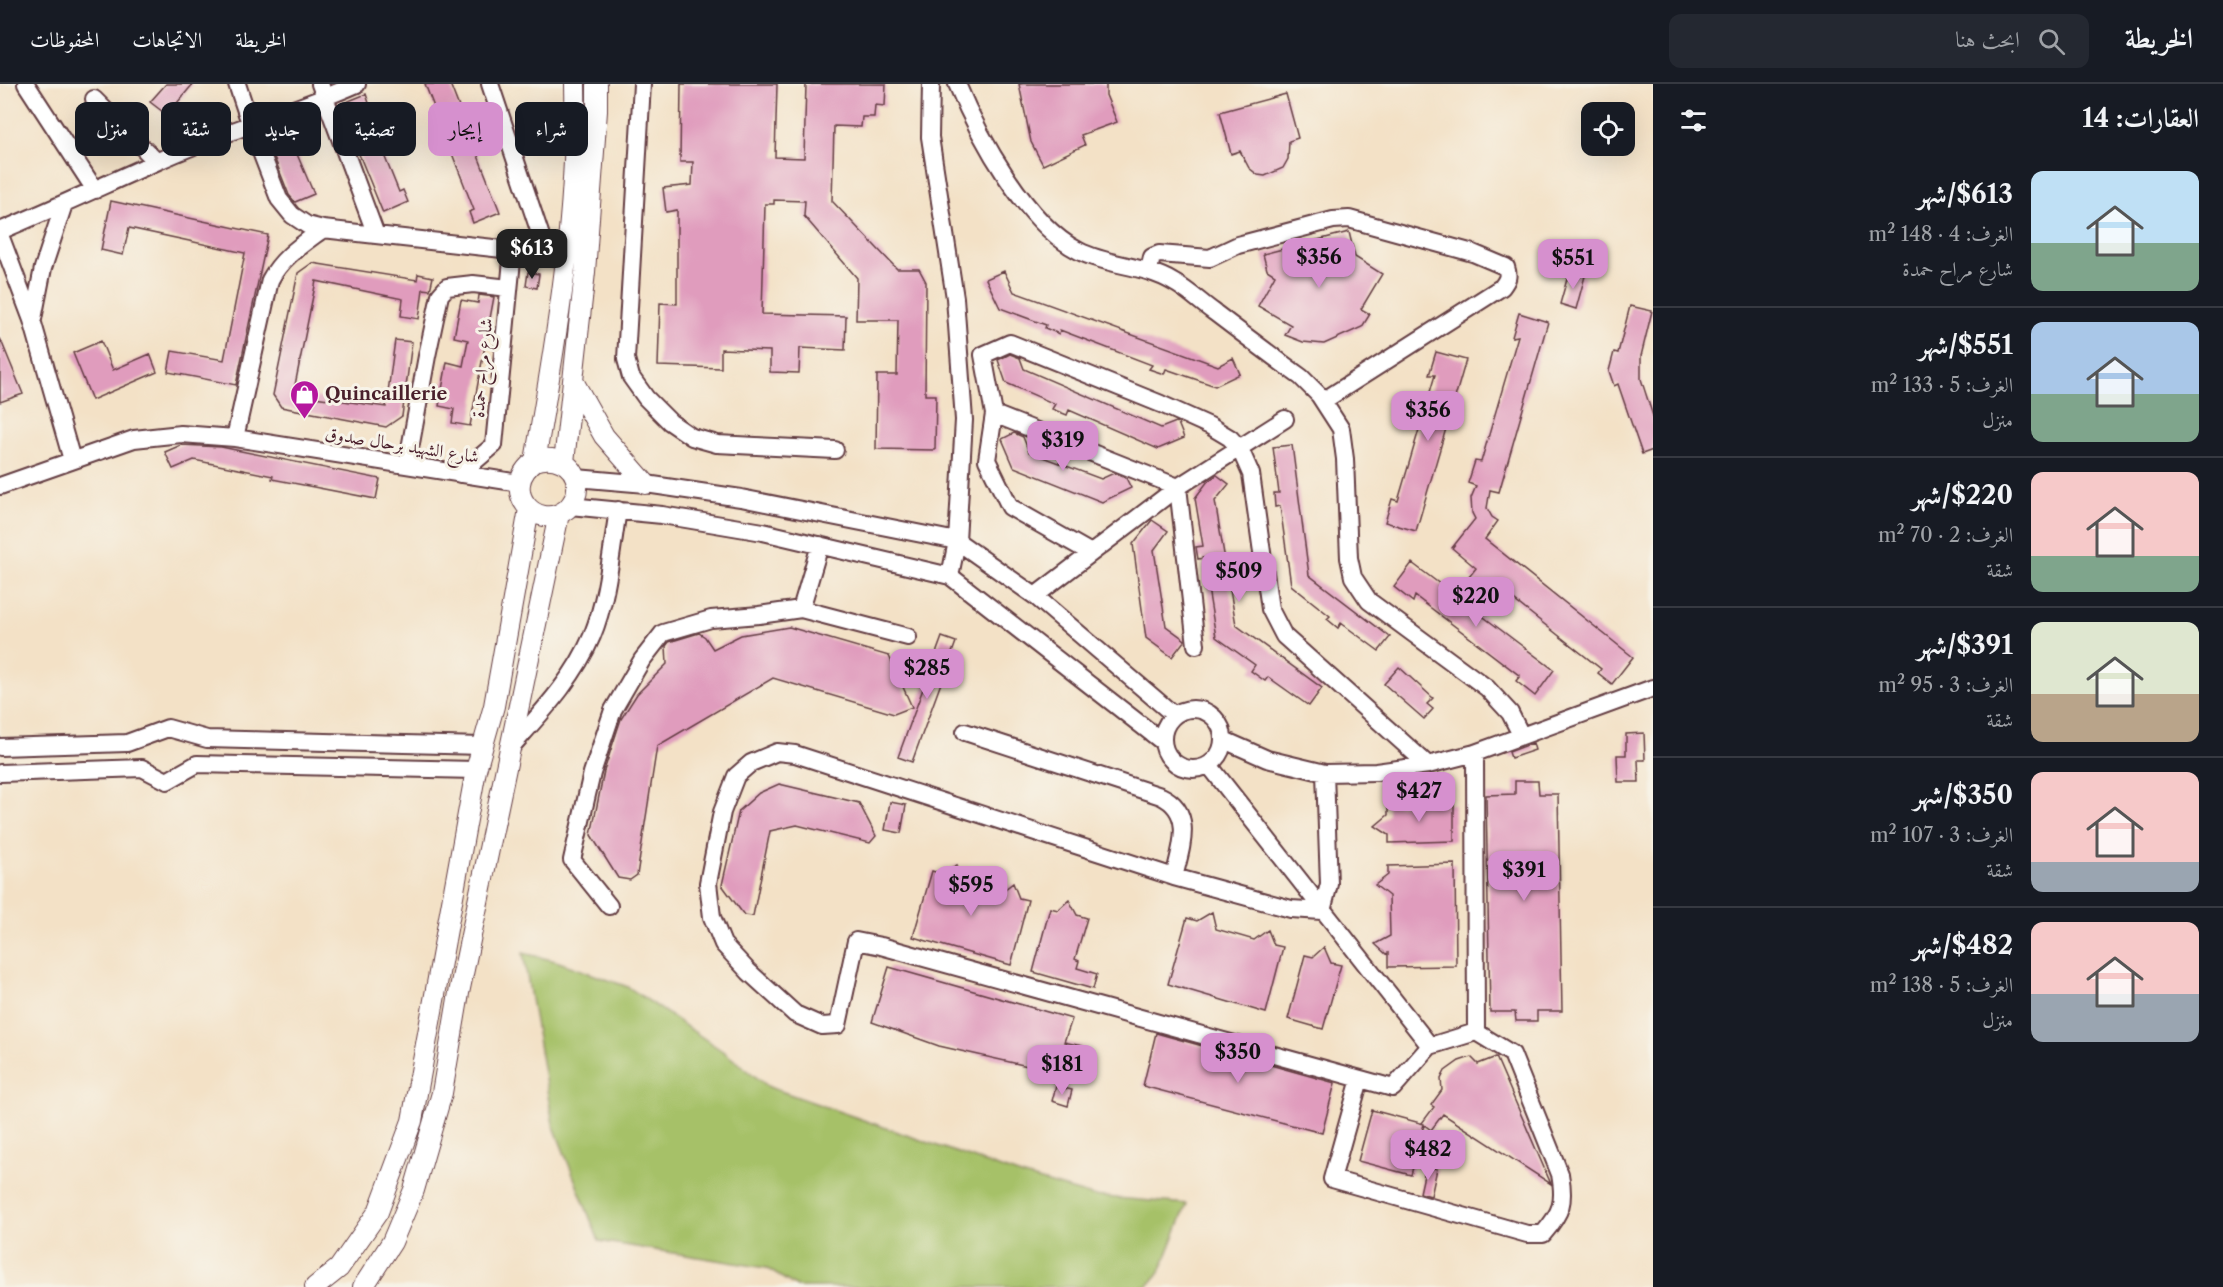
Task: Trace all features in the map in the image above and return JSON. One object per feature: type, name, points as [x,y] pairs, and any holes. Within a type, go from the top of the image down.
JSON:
[{"type":"main road","points":[[535,461],[559,326],[567,262],[576,112],[575,84]]},
{"type":"main road","points":[[564,462],[585,272],[597,84]]},
{"type":"main road","points":[[573,381],[604,436],[616,453],[645,484]]},
{"type":"main road","points":[[363,1287],[393,1242],[414,1190],[442,1093],[459,993],[511,747],[564,510],[575,498],[576,478],[564,462],[555,458],[535,461],[522,474],[519,493],[529,509],[543,516],[564,510]]},
{"type":"main road","points":[[315,1287],[339,1268],[378,1212],[412,1121],[476,770],[494,706],[529,509]]},
{"type":"street","points":[[237,84],[243,102]]},
{"type":"street","points":[[300,102],[323,91],[357,84]]},
{"type":"street","points":[[489,84],[547,254]]},
{"type":"street","points":[[642,84],[626,359],[631,377],[646,398],[670,422],[692,437],[717,444],[836,450]]},
{"type":"street","points":[[931,84],[930,137],[955,298],[964,420],[957,541],[950,576]]},
{"type":"street","points":[[957,84],[980,132],[1018,193],[1031,212],[1050,231],[1079,251],[1131,268],[1149,270],[1175,282],[1301,378],[1323,401],[1341,429],[1345,459],[1349,558],[1353,577],[1359,588],[1369,601],[1487,688],[1510,713],[1521,735]]},
{"type":"street","points":[[29,85],[95,190]]},
{"type":"street","points":[[323,91],[376,235]]},
{"type":"street","points":[[94,99],[156,161]]},
{"type":"street","points":[[72,460],[32,320],[0,233],[156,161],[243,129]]},
{"type":"street","points":[[263,156],[279,199],[292,215],[307,225],[323,229],[547,254],[567,262]]},
{"type":"street","points":[[32,320],[43,268],[64,204]]},
{"type":"street","points":[[1149,270],[1152,257],[1159,254],[1210,258],[1238,245],[1333,220],[1349,219],[1473,253],[1506,267],[1509,273],[1508,280],[1502,287],[1323,401]]},
{"type":"street","points":[[235,438],[270,280],[277,266],[323,229]]},
{"type":"street","name":"شارع مراح حمدة","points":[[460,474],[495,445],[513,250]]},
{"type":"street","points":[[407,465],[440,295],[447,287],[473,284],[508,288]]},
{"type":"street","points":[[1092,553],[1010,507],[987,459],[994,414],[983,356],[1010,343],[1210,426],[1230,438],[1240,449],[1251,474],[1270,609],[1284,636],[1428,765]]},
{"type":"street","points":[[994,414],[1178,487]]},
{"type":"street","points":[[1035,596],[1178,487],[1285,419]]},
{"type":"street","name":"شارع الشهيد برحال صدوق","points":[[0,486],[134,439],[181,434],[235,438],[519,483]]},
{"type":"street","points":[[576,478],[645,484],[741,498],[957,541],[1035,596],[1174,715]]},
{"type":"street","points":[[1178,487],[1196,645]]},
{"type":"street","points":[[564,510],[618,510],[763,532],[950,576],[1163,742]]},
{"type":"street","points":[[511,747],[557,696],[592,637],[601,609],[618,510]]},
{"type":"street","points":[[801,609],[820,545]]},
{"type":"street","points":[[609,906],[572,860],[592,773],[613,710],[642,660],[663,633],[711,619],[801,609],[908,637]]},
{"type":"street","points":[[1224,740],[1267,759],[1325,773],[1376,772],[1428,765],[1475,753],[1653,688]]},
{"type":"street","points":[[1192,708],[1211,714],[1218,721],[1224,740],[1222,750],[1209,765],[1199,769],[1189,769],[1171,760],[1163,742],[1167,723],[1174,715],[1192,708]]},
{"type":"street","points":[[0,747],[127,743],[168,728],[207,739],[483,746]]},
{"type":"street","points":[[965,732],[1172,801],[1180,815],[1184,835],[1174,877]]},
{"type":"street","points":[[1322,911],[1291,909],[1174,877],[795,754],[777,752],[751,763],[736,776],[722,812],[708,883],[712,917],[723,944],[748,972],[795,1014],[822,1026],[838,1024],[856,941],[1393,1088],[1430,1047],[1476,1032],[1512,1054],[1560,1174],[1563,1193],[1557,1217],[1543,1233],[1527,1234],[1332,1179],[1360,1079]]},
{"type":"street","points":[[1475,753],[1476,1032]]},
{"type":"street","points":[[0,773],[142,768],[167,780],[197,764],[476,770]]},
{"type":"street","points":[[1209,765],[1430,1047]]},
{"type":"street","points":[[1322,911],[1329,884],[1325,773]]},
{"type":"green space","points":[[523,953],[556,961],[628,987],[724,1052],[769,1087],[1021,1175],[1092,1196],[1187,1204],[1160,1272],[1147,1287],[797,1287],[766,1268],[599,1241],[553,1124]]},
{"type":"building","points":[[166,84],[193,84],[178,102],[161,102],[161,110],[150,102]]},
{"type":"building","points":[[425,84],[450,84],[457,102],[432,102]]},
{"type":"building","points":[[681,84],[777,84],[775,157],[804,158],[806,84],[886,84],[885,106],[875,105],[874,117],[862,117],[861,127],[834,126],[832,201],[897,269],[919,269],[926,282],[925,395],[936,395],[935,450],[876,449],[877,375],[897,375],[898,320],[856,320],[857,278],[804,216],[805,201],[774,200],[774,204],[765,204],[762,314],[846,316],[845,350],[800,348],[799,373],[770,372],[770,351],[721,349],[721,368],[658,366],[660,303],[677,304],[677,210],[666,212],[663,188],[692,185],[693,162],[680,162]]},
{"type":"building","points":[[1019,84],[1106,84],[1106,95],[1117,122],[1081,135],[1085,145],[1043,165],[1031,142]]},
{"type":"building","points":[[366,94],[369,102],[346,102]]},
{"type":"building","points":[[1286,94],[1298,138],[1289,141],[1288,159],[1283,168],[1265,176],[1258,175],[1249,168],[1240,151],[1231,154],[1220,112]]},
{"type":"building","points":[[274,156],[298,156],[314,194],[295,202],[289,195]]},
{"type":"building","points":[[360,156],[384,156],[399,192],[403,190],[408,202],[383,213]]},
{"type":"building","points":[[453,156],[478,156],[500,212],[473,223],[469,212],[474,210]]},
{"type":"building","points":[[111,201],[268,235],[236,385],[168,372],[172,351],[224,360],[245,253],[129,228],[123,255],[101,250]]},
{"type":"building","points":[[1349,232],[1355,257],[1382,274],[1361,309],[1370,314],[1362,327],[1324,344],[1303,342],[1285,335],[1291,325],[1258,306],[1275,275],[1267,270],[1263,254]]},
{"type":"building","points":[[312,263],[417,280],[418,274],[433,277],[430,290],[423,289],[419,319],[401,316],[403,299],[316,281],[295,385],[300,395],[386,407],[395,340],[412,342],[402,416],[386,427],[281,407],[273,395],[298,273]]},
{"type":"building","points":[[1004,271],[1014,292],[1218,366],[1233,358],[1240,374],[1215,386],[1166,369],[1164,374],[1149,369],[1152,365],[1060,330],[1059,334],[1045,328],[1046,325],[1000,308],[986,279]]},
{"type":"building","points":[[528,272],[539,274],[537,288],[526,286]]},
{"type":"building","points":[[1569,272],[1585,276],[1576,309],[1560,304]]},
{"type":"building","points":[[479,295],[494,297],[470,426],[452,423],[454,409],[439,406],[447,362],[463,366],[468,340],[454,337],[461,300],[478,303]]},
{"type":"building","points":[[1630,306],[1652,311],[1641,356],[1641,379],[1653,416],[1653,450],[1642,454],[1618,384],[1614,386],[1609,371],[1614,352],[1618,353]]},
{"type":"building","points":[[1519,313],[1548,322],[1499,492],[1490,490],[1487,508],[1492,517],[1498,521],[1485,539],[1633,657],[1612,684],[1598,673],[1601,669],[1496,586],[1490,594],[1469,577],[1476,568],[1452,548],[1475,519],[1472,513],[1471,498],[1476,486],[1468,483],[1475,461],[1481,462],[1518,336],[1512,337]]},
{"type":"building","points":[[0,338],[23,394],[0,402]]},
{"type":"building","points":[[101,341],[113,370],[150,354],[157,372],[92,400],[73,353]]},
{"type":"building","points":[[1436,352],[1466,360],[1416,531],[1385,522],[1392,499],[1398,501],[1435,375],[1429,375]]},
{"type":"building","points":[[1010,354],[1020,358],[1024,369],[1161,428],[1176,422],[1184,438],[1158,449],[1069,410],[1067,415],[1052,409],[1055,404],[1006,383],[998,360]]},
{"type":"building","points":[[1014,433],[1023,437],[1029,452],[1101,479],[1114,473],[1126,478],[1131,488],[1102,502],[1014,467],[1002,439]]},
{"type":"building","points":[[181,445],[221,447],[380,479],[376,499],[272,479],[273,476],[194,460],[173,469],[165,452]]},
{"type":"building","points":[[1292,445],[1309,575],[1390,637],[1379,651],[1341,623],[1338,628],[1327,619],[1330,616],[1291,585],[1280,506],[1275,507],[1274,493],[1279,493],[1273,447]]},
{"type":"building","points":[[1217,475],[1229,484],[1215,501],[1236,625],[1322,688],[1309,706],[1268,677],[1265,681],[1251,671],[1255,665],[1216,637],[1203,558],[1198,559],[1196,547],[1203,546],[1195,498],[1208,481]]},
{"type":"building","points":[[1152,520],[1168,531],[1154,550],[1166,626],[1185,640],[1172,657],[1146,638],[1133,544]]},
{"type":"building","points":[[1412,563],[1554,670],[1535,696],[1516,681],[1520,676],[1415,596],[1413,602],[1394,587]]},
{"type":"building","points":[[789,627],[889,656],[912,707],[894,714],[773,678],[657,746],[637,875],[630,880],[618,878],[591,835],[604,771],[621,719],[637,694],[667,664],[666,646],[669,642],[699,633],[705,637],[713,649],[741,635]]},
{"type":"building","points":[[942,637],[956,642],[912,762],[898,757]]},
{"type":"building","points":[[1399,667],[1433,698],[1427,704],[1433,709],[1424,719],[1384,684]]},
{"type":"building","points":[[1644,733],[1645,760],[1638,760],[1639,782],[1618,782],[1617,755],[1626,755],[1626,734]]},
{"type":"building","points":[[1533,743],[1535,750],[1511,758],[1509,752]]},
{"type":"building","points":[[1515,781],[1538,781],[1539,794],[1558,794],[1562,1011],[1537,1011],[1537,1021],[1516,1021],[1515,1012],[1490,1012],[1486,795],[1515,794]]},
{"type":"building","points":[[779,784],[859,803],[876,836],[870,843],[797,825],[770,831],[753,916],[744,915],[722,885],[739,811],[759,793]]},
{"type":"building","points":[[890,802],[906,805],[901,833],[885,830]]},
{"type":"building","points":[[1454,804],[1454,841],[1389,843],[1389,835],[1375,826],[1388,815],[1388,805]]},
{"type":"building","points":[[1455,864],[1456,966],[1388,967],[1388,953],[1386,954],[1375,944],[1390,936],[1389,896],[1375,885],[1388,875],[1388,866]]},
{"type":"building","points":[[957,865],[961,882],[1000,893],[1013,883],[1019,898],[1028,900],[1011,965],[913,937],[932,871],[942,874]]},
{"type":"building","points":[[1069,900],[1077,915],[1087,918],[1075,959],[1079,961],[1077,968],[1097,974],[1093,989],[1033,972],[1050,908],[1058,910]]},
{"type":"building","points":[[1212,912],[1216,929],[1254,940],[1268,930],[1274,945],[1283,947],[1266,1013],[1168,984],[1187,918],[1197,921]]},
{"type":"building","points":[[1324,947],[1331,963],[1341,965],[1323,1029],[1288,1019],[1305,955],[1313,957]]},
{"type":"building","points":[[889,967],[1072,1019],[1064,1042],[1082,1046],[1078,1063],[1058,1059],[1054,1072],[939,1046],[872,1022]]},
{"type":"building","points":[[1156,1033],[1335,1083],[1322,1133],[1143,1086]]},
{"type":"building","points":[[1471,1057],[1478,1064],[1496,1057],[1551,1184],[1443,1114],[1431,1130],[1422,1123],[1434,1107],[1431,1105],[1442,1090],[1441,1079],[1445,1071],[1459,1061]]},
{"type":"building","points":[[1056,1086],[1072,1090],[1068,1106],[1052,1101]]},
{"type":"building","points":[[1372,1110],[1424,1124],[1411,1175],[1358,1161]]},
{"type":"building","points":[[1426,1166],[1437,1169],[1431,1196],[1420,1193]]},
{"type":"place","name":"Quincaillerie","points":[[304,420]]}]
